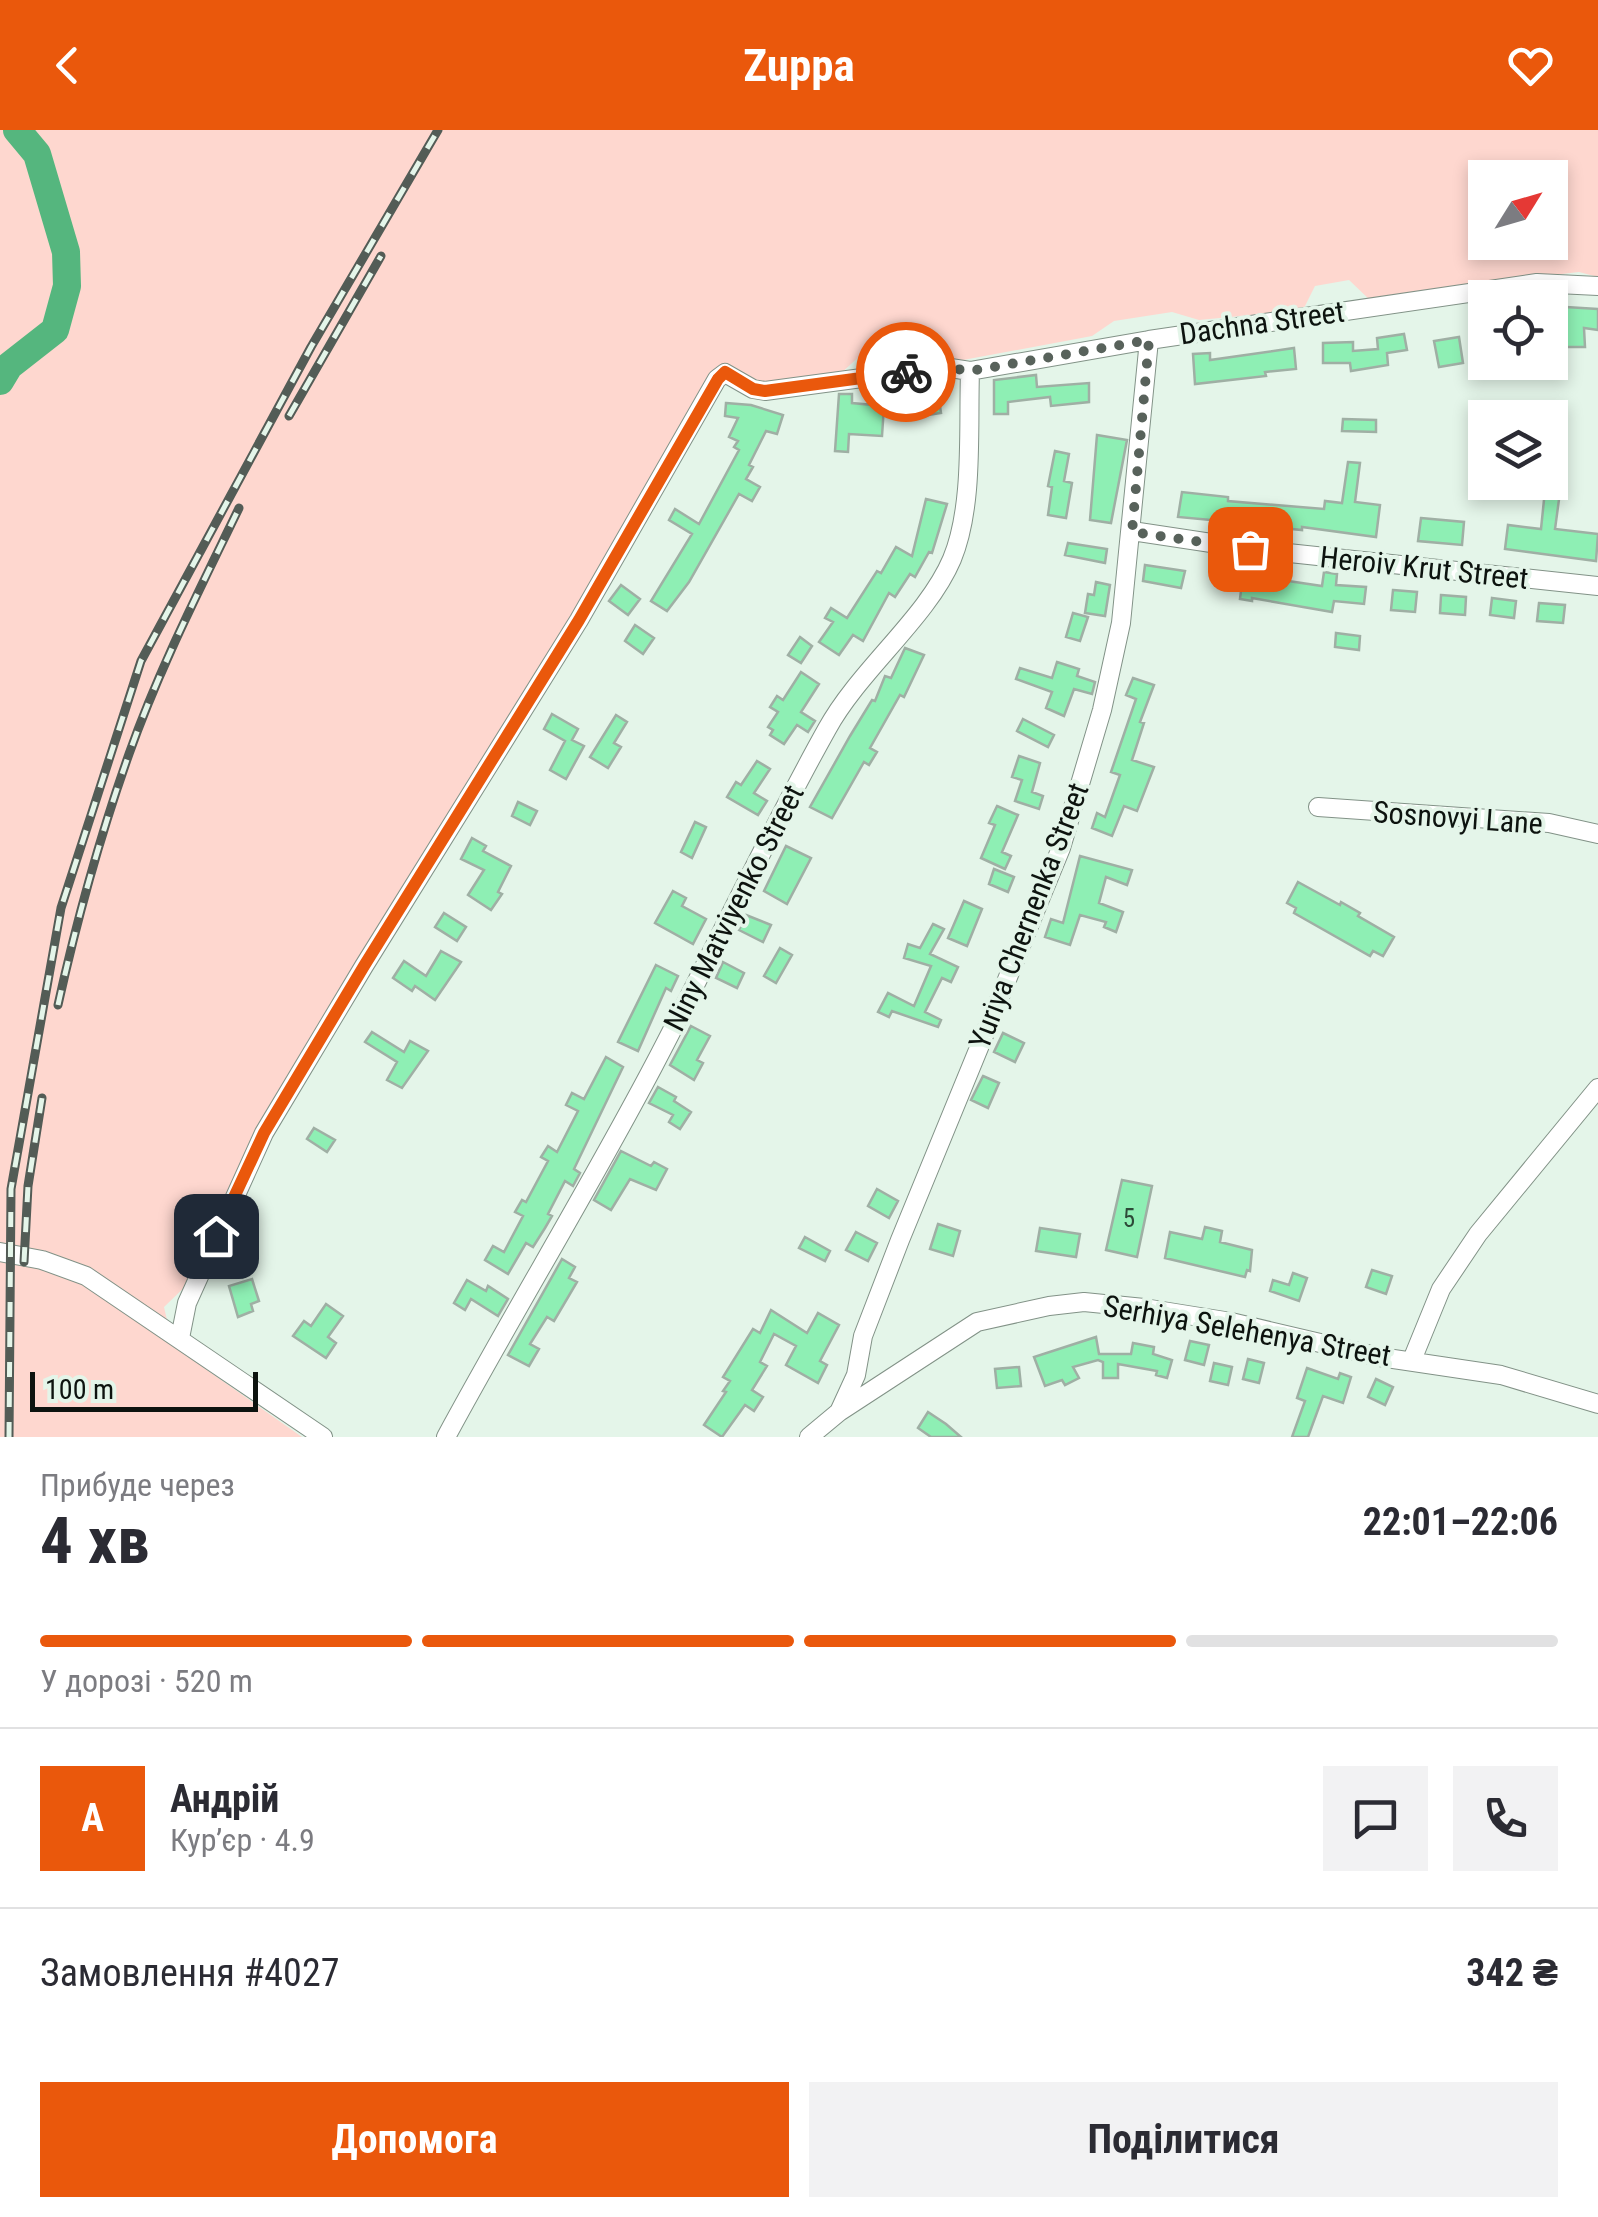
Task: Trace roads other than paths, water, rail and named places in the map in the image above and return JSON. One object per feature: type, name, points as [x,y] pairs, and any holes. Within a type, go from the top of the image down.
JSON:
[{"type":"street","name":"Dachna Street","points":[[180,1338],[186,1303],[264,1133],[579,620],[725,372],[753,389],[765,391],[944,367],[970,371],[1149,340],[1536,283],[1598,286]]},
{"type":"street","name":"Yuriya Chernenka Street","points":[[839,1412],[856,1375],[864,1336],[900,1240],[1061,848],[1102,710],[1121,623],[1149,340]]},
{"type":"street","name":"Niny Matviyenko Street","points":[[446,1437],[654,1065],[766,840],[836,712],[933,592],[952,558],[966,476],[970,371]]},
{"type":"street","name":"Heroiv Krut Street","points":[[1132,532],[1250,549],[1598,586]]},
{"type":"street","name":"Sosnovyi Lane","points":[[1318,807],[1549,823],[1598,834]]},
{"type":"street","points":[[1412,1360],[1440,1289],[1478,1234],[1598,1088]]},
{"type":"street","points":[[0,1252],[42,1260],[86,1276],[324,1437]]},
{"type":"street","name":"Serhiya Selehenya Street","points":[[809,1437],[839,1412],[977,1322],[1084,1302],[1231,1322],[1380,1357],[1502,1374],[1598,1404]]},
{"type":"waterway","points":[[0,381],[9,366],[55,330],[67,286],[66,252],[37,154],[17,130]]},
{"type":"railway","points":[[9,1437],[11,1189],[61,908],[141,661],[311,347],[438,130]]},
{"type":"railway","points":[[289,416],[381,256]]},
{"type":"railway","points":[[58,1005],[90,878],[129,754],[167,660],[239,508]]},
{"type":"railway","points":[[24,1262],[28,1186],[42,1098]]}]
